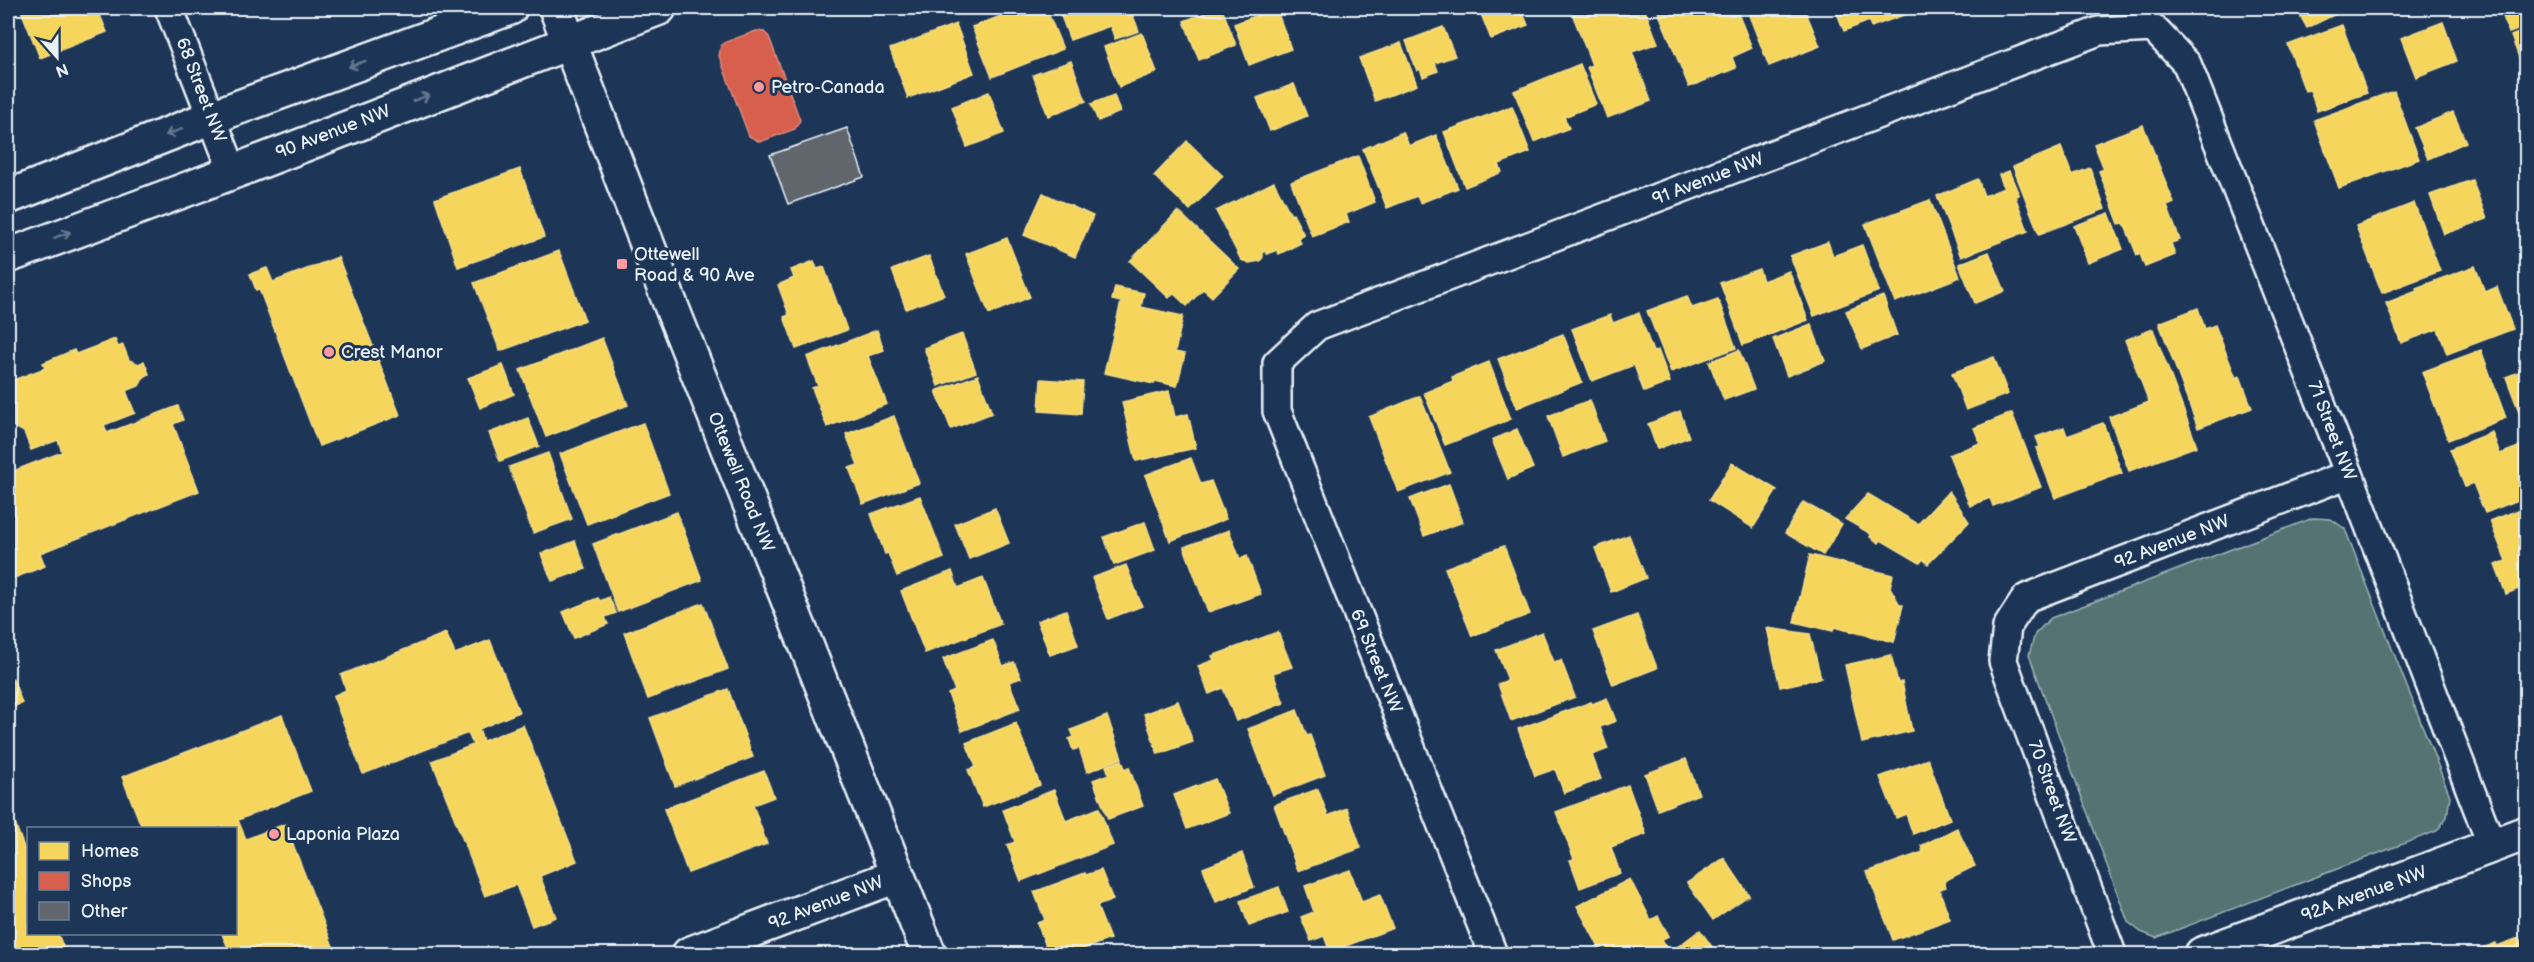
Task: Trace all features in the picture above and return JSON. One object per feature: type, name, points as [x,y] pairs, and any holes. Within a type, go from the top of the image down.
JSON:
[{"type":"street","name":"68 Street NW","points":[[169,8],[233,172]]},
{"type":"street","points":[[8,197],[212,117],[510,8]]},
{"type":"street","name":"Ottewell Road NW","points":[[556,8],[896,876],[929,954]]},
{"type":"street","name":"90 Avenue NW","points":[[8,256],[658,8]]},
{"type":"street","name":"91 Avenue NW","points":[[1277,363],[1317,326],[2099,31],[2153,28]]},
{"type":"street","name":"71 Street NW","points":[[2153,28],[2187,64],[2349,474],[2492,846]]},
{"type":"street","name":"69 Street NW","points":[[1277,363],[1277,411],[1493,954]]},
{"type":"street","name":"92 Avenue NW","points":[[2007,627],[2026,598],[2349,474]]},
{"type":"street","name":"70 Street NW","points":[[2007,627],[2003,661],[2112,954]]},
{"type":"street","name":"92A Avenue NW","points":[[2202,954],[2526,833]]},
{"type":"street","name":"92 Avenue NW","points":[[689,954],[896,876]]},
{"type":"green space","points":[[2313,518],[2331,519],[2345,529],[2450,796],[2447,817],[2437,831],[2156,938],[2141,932],[2128,922],[2029,655],[2035,634],[2051,618]]},
{"type":"building: Homes","points":[[20,8],[97,8],[107,32],[40,58]]},
{"type":"building: Homes","points":[[1022,8],[1046,8],[1063,49],[992,77],[972,27]]},
{"type":"building: Homes","points":[[1058,8],[1130,8],[1139,31],[1115,39],[1110,26],[1070,40]]},
{"type":"building: Homes","points":[[1147,8],[1167,8],[1149,14]]},
{"type":"building: Homes","points":[[1222,8],[1236,45],[1199,60],[1184,21]]},
{"type":"building: Homes","points":[[1276,8],[1291,49],[1249,65],[1234,24]]},
{"type":"building: Homes","points":[[1497,8],[1521,8],[1528,25],[1491,39],[1481,14]]},
{"type":"building: Homes","points":[[1570,8],[1607,8],[1609,12],[1620,8],[1644,8],[1658,43],[1632,52],[1651,101],[1607,118],[1587,67],[1592,65]]},
{"type":"building: Homes","points":[[1736,8],[1752,48],[1732,57],[1736,68],[1689,87],[1657,9]]},
{"type":"building: Homes","points":[[1746,8],[1804,8],[1820,46],[1769,66]]},
{"type":"building: Homes","points":[[1835,8],[1916,8],[1917,10],[1871,27],[1869,21],[1844,31]]},
{"type":"building: Homes","points":[[2296,8],[2348,8],[2307,28]]},
{"type":"building: Homes","points":[[2500,8],[2526,8],[2526,27],[2509,33]]},
{"type":"building: Homes","points":[[2443,22],[2457,61],[2416,77],[2401,38]]},
{"type":"building: Homes","points":[[956,24],[974,73],[908,98],[890,49]]},
{"type":"building: Homes","points":[[2342,25],[2367,93],[2317,111],[2310,90],[2305,91],[2288,45]]},
{"type":"building: Homes","points":[[1443,27],[1455,56],[1435,63],[1438,71],[1423,77],[1420,69],[1417,71],[1406,41]]},
{"type":"building: Homes","points":[[2526,30],[2526,70],[2524,71],[2511,36]]},
{"type":"building: Homes","points":[[1142,33],[1157,72],[1119,87],[1104,47]]},
{"type":"building: Homes","points":[[1401,43],[1417,85],[1375,101],[1359,58]]},
{"type":"building: Homes","points":[[8,57],[14,73],[8,75]]},
{"type":"building: Homes","points":[[1071,61],[1086,101],[1048,116],[1033,75]]},
{"type":"building: Homes","points":[[1580,64],[1596,104],[1564,117],[1569,128],[1534,142],[1514,91]]},
{"type":"building: Homes","points":[[1294,84],[1307,116],[1270,131],[1257,98]]},
{"type":"building: Homes","points":[[2394,91],[2419,159],[2339,188],[2314,120]]},
{"type":"building: Homes","points":[[989,92],[1004,133],[967,147],[952,107]]},
{"type":"building: Homes","points":[[1114,95],[1120,112],[1098,121],[1091,104]]},
{"type":"building: Homes","points":[[1512,106],[1530,152],[1499,164],[1502,172],[1465,187],[1444,132]]},
{"type":"building: Homes","points":[[2453,112],[2466,142],[2428,159],[2415,128]]},
{"type":"building: Homes","points":[[2143,125],[2174,203],[2167,206],[2180,240],[2171,243],[2175,255],[2145,267],[2140,254],[2137,255],[2124,223],[2119,224],[2099,171],[2104,169],[2094,144]]},
{"type":"building: Homes","points":[[1403,132],[1409,146],[1436,135],[1458,188],[1420,203],[1417,196],[1387,208],[1363,149]]},
{"type":"building: Homes","points":[[1187,141],[1223,176],[1190,210],[1154,176]]},
{"type":"building: Homes","points":[[2061,147],[2072,175],[2090,168],[2105,209],[2039,234],[2013,167]]},
{"type":"building: Homes","points":[[1358,156],[1375,202],[1346,214],[1349,222],[1312,236],[1291,182]]},
{"type":"building: Homes","points":[[520,169],[544,237],[458,267],[435,199]]},
{"type":"building: Homes","points":[[2009,171],[2019,195],[2015,196],[2028,231],[1961,257],[1937,196],[1978,179],[1984,196],[2004,188],[1999,175]]},
{"type":"building: Homes","points":[[2472,180],[2487,219],[2444,234],[2430,195]]},
{"type":"building: Homes","points":[[1274,182],[1304,235],[1298,238],[1301,243],[1279,254],[1277,250],[1267,254],[1263,249],[1263,257],[1260,261],[1249,263],[1241,260],[1216,211]]},
{"type":"building: Homes","points":[[1043,193],[1093,216],[1075,257],[1024,235]]},
{"type":"building: Homes","points":[[1930,200],[1960,277],[1895,302],[1865,224]]},
{"type":"building: Homes","points":[[2414,203],[2440,271],[2382,293],[2356,226]]},
{"type":"building: Homes","points":[[1178,211],[1239,269],[1212,297],[1203,289],[1187,306],[1173,293],[1169,298],[1130,261]]},
{"type":"building: Homes","points":[[2109,213],[2123,249],[2088,263],[2074,226]]},
{"type":"building: Homes","points":[[1007,238],[1030,297],[989,314],[966,254]]},
{"type":"building: Homes","points":[[1828,242],[1833,256],[1862,245],[1879,291],[1814,316],[1790,256]]},
{"type":"building: Homes","points":[[559,251],[585,320],[500,351],[474,283]]},
{"type":"building: Homes","points":[[1989,252],[2005,291],[1975,303],[1959,264]]},
{"type":"building: Homes","points":[[929,256],[944,295],[906,309],[892,270]]},
{"type":"building: Homes","name":"Crest Manor","points":[[338,257],[400,415],[319,446],[259,289],[256,290],[250,274],[267,268],[273,282]]},
{"type":"building: Homes","points":[[814,261],[817,269],[824,267],[847,330],[796,349],[784,317],[789,315],[778,285],[794,278],[791,270]]},
{"type":"building: Homes","points":[[2475,266],[2485,292],[2497,287],[2513,329],[2447,354],[2438,329],[2401,343],[2386,303],[2417,291],[2416,288]]},
{"type":"building: Homes","points":[[1759,269],[1763,281],[1789,271],[1808,320],[1743,345],[1720,283]]},
{"type":"building: Homes","points":[[1115,287],[1144,293],[1141,307],[1183,316],[1175,352],[1185,354],[1177,386],[1155,381],[1154,384],[1104,373],[1121,302],[1112,300]]},
{"type":"building: Homes","points":[[1687,296],[1692,308],[1718,299],[1736,348],[1671,372],[1647,311]]},
{"type":"building: Homes","points":[[1883,296],[1897,335],[1862,349],[1846,311]]},
{"type":"building: Homes","points":[[2198,308],[2205,329],[2215,325],[2236,378],[2240,376],[2252,408],[2198,428],[2159,323]]},
{"type":"building: Homes","points":[[1639,313],[1653,352],[1658,350],[1670,382],[1644,392],[1634,365],[1592,381],[1572,329],[1610,315],[1613,323]]},
{"type":"building: Homes","points":[[1811,324],[1825,361],[1787,376],[1773,339]]},
{"type":"building: Homes","points":[[2153,329],[2197,446],[2129,471],[2109,417],[2149,402],[2125,340]]},
{"type":"building: Homes","points":[[877,330],[884,350],[868,356],[887,404],[827,427],[812,388],[818,386],[807,357]]},
{"type":"building: Homes","points":[[962,334],[976,372],[938,386],[924,348]]},
{"type":"building: Homes","points":[[1563,334],[1582,382],[1517,408],[1498,359]]},
{"type":"building: Homes","points":[[602,338],[628,405],[546,437],[520,370]]},
{"type":"building: Homes","points":[[115,339],[118,347],[123,345],[129,360],[139,364],[144,361],[149,374],[144,377],[139,386],[126,391],[135,413],[104,425],[107,433],[178,406],[183,420],[173,424],[199,491],[40,553],[45,566],[14,578],[8,560],[8,473],[62,452],[58,440],[31,450],[24,432],[13,426],[8,428],[8,414],[13,403],[8,382],[45,368],[43,363],[74,350],[76,354]]},
{"type":"building: Homes","points":[[1739,350],[1754,389],[1724,400],[1709,362]]},
{"type":"building: Homes","points":[[2481,350],[2506,418],[2448,440],[2422,372]]},
{"type":"building: Homes","points":[[1994,357],[2008,394],[1966,410],[1952,373]]},
{"type":"building: Homes","points":[[1489,362],[1511,419],[1445,445],[1424,393],[1453,381],[1452,377]]},
{"type":"building: Homes","points":[[503,365],[514,394],[480,408],[468,378]]},
{"type":"building: Homes","points":[[2526,369],[2526,412],[2520,414],[2506,377]]},
{"type":"building: Homes","points":[[978,375],[992,413],[951,429],[936,391]]},
{"type":"building: Homes","points":[[1041,379],[1083,382],[1081,414],[1039,411]]},
{"type":"building: Homes","points":[[1169,391],[1175,417],[1188,414],[1196,448],[1136,461],[1122,402]]},
{"type":"building: Homes","points":[[1420,396],[1450,472],[1398,492],[1369,417]]},
{"type":"building: Homes","points":[[1590,400],[1605,441],[1563,457],[1548,416]]},
{"type":"building: Homes","points":[[1680,411],[1689,437],[1657,449],[1648,424]]},
{"type":"building: Homes","points":[[2012,413],[2041,487],[1993,506],[1990,498],[1970,506],[1949,455],[1980,443],[1974,428]]},
{"type":"building: Homes","points":[[894,416],[919,483],[863,504],[849,468],[858,465],[846,434]]},
{"type":"building: Homes","points":[[528,418],[539,446],[500,461],[489,433]]},
{"type":"building: Homes","points":[[643,423],[669,493],[587,524],[560,454]]},
{"type":"building: Homes","points":[[2103,423],[2122,473],[2055,498],[2036,448],[2040,447],[2036,437],[2064,427],[2067,436]]},
{"type":"building: Homes","points":[[1517,429],[1533,468],[1508,479],[1492,440]]},
{"type":"building: Homes","points":[[2492,432],[2500,454],[2526,444],[2526,497],[2485,513],[2473,483],[2465,487],[2450,449]]},
{"type":"building: Homes","points":[[548,453],[572,519],[533,533],[509,467]]},
{"type":"building: Homes","points":[[1191,458],[1201,484],[1211,481],[1226,519],[1170,541],[1145,475]]},
{"type":"building: Homes","points":[[1732,463],[1777,490],[1753,528],[1709,500]]},
{"type":"building: Homes","points":[[1449,484],[1463,522],[1424,536],[1410,499]]},
{"type":"building: Homes","points":[[1949,491],[1969,522],[1928,564],[1923,559],[1920,563],[1881,540],[1879,543],[1870,537],[1871,534],[1845,519],[1868,494],[1918,524]]},
{"type":"building: Homes","points":[[920,496],[944,558],[897,576],[888,553],[885,554],[871,514]]},
{"type":"building: Homes","points":[[1803,502],[1842,524],[1823,555],[1785,533]]},
{"type":"building: Homes","points":[[2526,507],[2526,586],[2506,594],[2495,565],[2506,561],[2490,521]]},
{"type":"building: Homes","points":[[995,508],[1009,543],[969,559],[955,524]]},
{"type":"building: Homes","points":[[677,512],[702,580],[618,612],[593,544]]},
{"type":"building: Homes","points":[[1145,522],[1155,550],[1114,565],[1104,537]]},
{"type":"building: Homes","points":[[1229,530],[1240,559],[1247,556],[1261,594],[1208,612],[1184,547]]},
{"type":"building: Homes","points":[[1629,535],[1646,578],[1611,592],[1595,548]]},
{"type":"building: Homes","points":[[575,541],[586,569],[552,581],[541,554]]},
{"type":"building: Homes","points":[[1504,546],[1530,614],[1472,636],[1445,568]]},
{"type":"building: Homes","points":[[1810,555],[1893,575],[1890,587],[1900,605],[1903,605],[1894,642],[1834,627],[1833,631],[1794,622]]},
{"type":"building: Homes","points":[[1126,565],[1142,606],[1108,619],[1092,578]]},
{"type":"building: Homes","points":[[952,571],[958,588],[983,578],[1001,624],[925,653],[901,591]]},
{"type":"building: Homes","points":[[609,597],[616,613],[605,617],[608,624],[574,638],[563,612],[598,598],[600,601]]},
{"type":"building: Homes","points":[[2526,598],[2526,618],[2520,600]]},
{"type":"building: Homes","points":[[703,603],[728,669],[648,699],[624,633]]},
{"type":"building: Homes","points":[[1066,610],[1078,645],[1050,655],[1037,621]]},
{"type":"building: Homes","points":[[1637,615],[1657,668],[1613,685],[1593,631]]},
{"type":"building: Homes","points":[[1767,628],[1810,634],[1821,678],[1780,687]]},
{"type":"building: Homes","points":[[1278,632],[1292,667],[1273,673],[1284,703],[1236,721],[1223,688],[1209,694],[1198,666],[1214,660],[1212,656]]},
{"type":"building: Homes","points":[[1542,632],[1554,662],[1561,660],[1575,697],[1511,721],[1498,684],[1508,680],[1496,650]]},
{"type":"building: Homes","points":[[446,633],[455,654],[490,640],[519,712],[479,729],[483,741],[523,725],[577,861],[540,876],[556,917],[532,926],[516,885],[485,896],[432,761],[473,745],[468,733],[363,774],[333,696],[346,690],[341,675]]},
{"type":"building: Homes","points":[[993,640],[1003,666],[1014,662],[1021,678],[1009,682],[1020,709],[962,731],[948,694],[955,691],[943,659]]},
{"type":"building: Homes","points":[[1891,655],[1898,683],[1902,682],[1912,731],[1862,743],[1845,665]]},
{"type":"building: Homes","points":[[13,679],[22,703],[8,709],[8,682]]},
{"type":"building: Homes","points":[[728,689],[753,757],[675,786],[650,718]]},
{"type":"building: Homes","points":[[1607,698],[1616,721],[1600,727],[1608,749],[1592,755],[1601,779],[1564,793],[1555,769],[1535,776],[1518,729]]},
{"type":"building: Homes","points":[[1178,701],[1193,742],[1158,754],[1144,714]]},
{"type":"building: Homes","points":[[1297,710],[1307,736],[1310,735],[1325,775],[1273,795],[1248,729]]},
{"type":"building: Homes","name":"Laponia Plaza","points":[[282,715],[311,791],[238,820],[246,839],[285,824],[336,954],[231,954],[222,935],[237,935],[237,827],[142,827],[122,777]]},
{"type":"building: Homes","points":[[1107,716],[1122,758],[1087,772],[1079,748],[1073,750],[1069,739],[1074,737],[1071,730]]},
{"type":"building: Homes","points":[[1016,723],[1040,785],[983,807],[968,770],[976,767],[966,743]]},
{"type":"building: Homes","points":[[1686,759],[1699,794],[1658,810],[1645,774]]},
{"type":"building: Homes","points":[[1928,759],[1950,819],[1913,834],[1906,814],[1896,818],[1880,777]]},
{"type":"building: Homes","points":[[1122,760],[1125,769],[1129,767],[1143,806],[1108,819],[1093,780],[1109,774],[1106,766]]},
{"type":"building: Homes","points":[[764,771],[774,797],[753,805],[767,844],[688,873],[664,809]]},
{"type":"building: Homes","points":[[1215,779],[1229,813],[1187,829],[1174,795]]},
{"type":"building: Homes","points":[[1628,785],[1646,834],[1611,847],[1620,873],[1580,888],[1570,860],[1574,859],[1556,812]]},
{"type":"building: Homes","points":[[1318,789],[1328,816],[1347,808],[1361,848],[1298,871],[1274,805]]},
{"type":"building: Homes","points":[[1054,790],[1066,821],[1099,808],[1113,845],[1021,881],[1007,845],[1015,842],[1003,810]]},
{"type":"building: Homes","points":[[8,805],[27,855],[27,935],[58,935],[66,954],[8,954]]},
{"type":"building: Homes","points":[[1957,828],[1975,866],[1944,881],[1946,887],[1939,889],[1950,919],[1893,940],[1867,872],[1923,852],[1921,846]]},
{"type":"building: Homes","points":[[1242,853],[1254,887],[1216,902],[1203,868]]},
{"type":"building: Homes","points":[[1724,858],[1749,895],[1713,920],[1687,883]]},
{"type":"building: Homes","points":[[1101,870],[1113,900],[1097,906],[1110,939],[1070,954],[1049,954],[1037,923],[1045,920],[1034,892],[1085,873],[1086,875]]},
{"type":"building: Homes","points":[[1350,870],[1362,902],[1380,895],[1393,928],[1330,952],[1324,936],[1311,941],[1301,917],[1314,912],[1305,886]]},
{"type":"building: Homes","points":[[1630,879],[1651,920],[1658,916],[1669,936],[1662,939],[1667,948],[1655,954],[1610,954],[1605,945],[1600,949],[1577,906]]},
{"type":"building: Homes","points":[[1279,887],[1288,912],[1249,926],[1240,901]]},
{"type":"building: Homes","points":[[1700,930],[1715,951],[1710,954],[1668,954]]},
{"type":"building: Homes","points":[[2519,938],[2526,954],[2475,954],[2479,953],[2478,950],[2496,943],[2497,946]]},
{"type":"building: Homes","points":[[1401,949],[1403,954],[1388,954]]},
{"type":"building: Shops","name":"Petro-Canada","points":[[756,31],[764,32],[769,37],[800,120],[795,129],[760,142],[749,136],[719,56],[721,46],[726,42]]},
{"type":"building: Other","points":[[847,128],[864,177],[788,204],[770,155]]},
{"type":"place","name":"Petro-Canada","points":[[759,87]]},
{"type":"place","name":"Ottewell Road & 90 Ave","points":[[622,264]]},
{"type":"place","name":"Crest Manor","points":[[329,352]]},
{"type":"place","name":"Laponia Plaza","points":[[274,834]]}]
